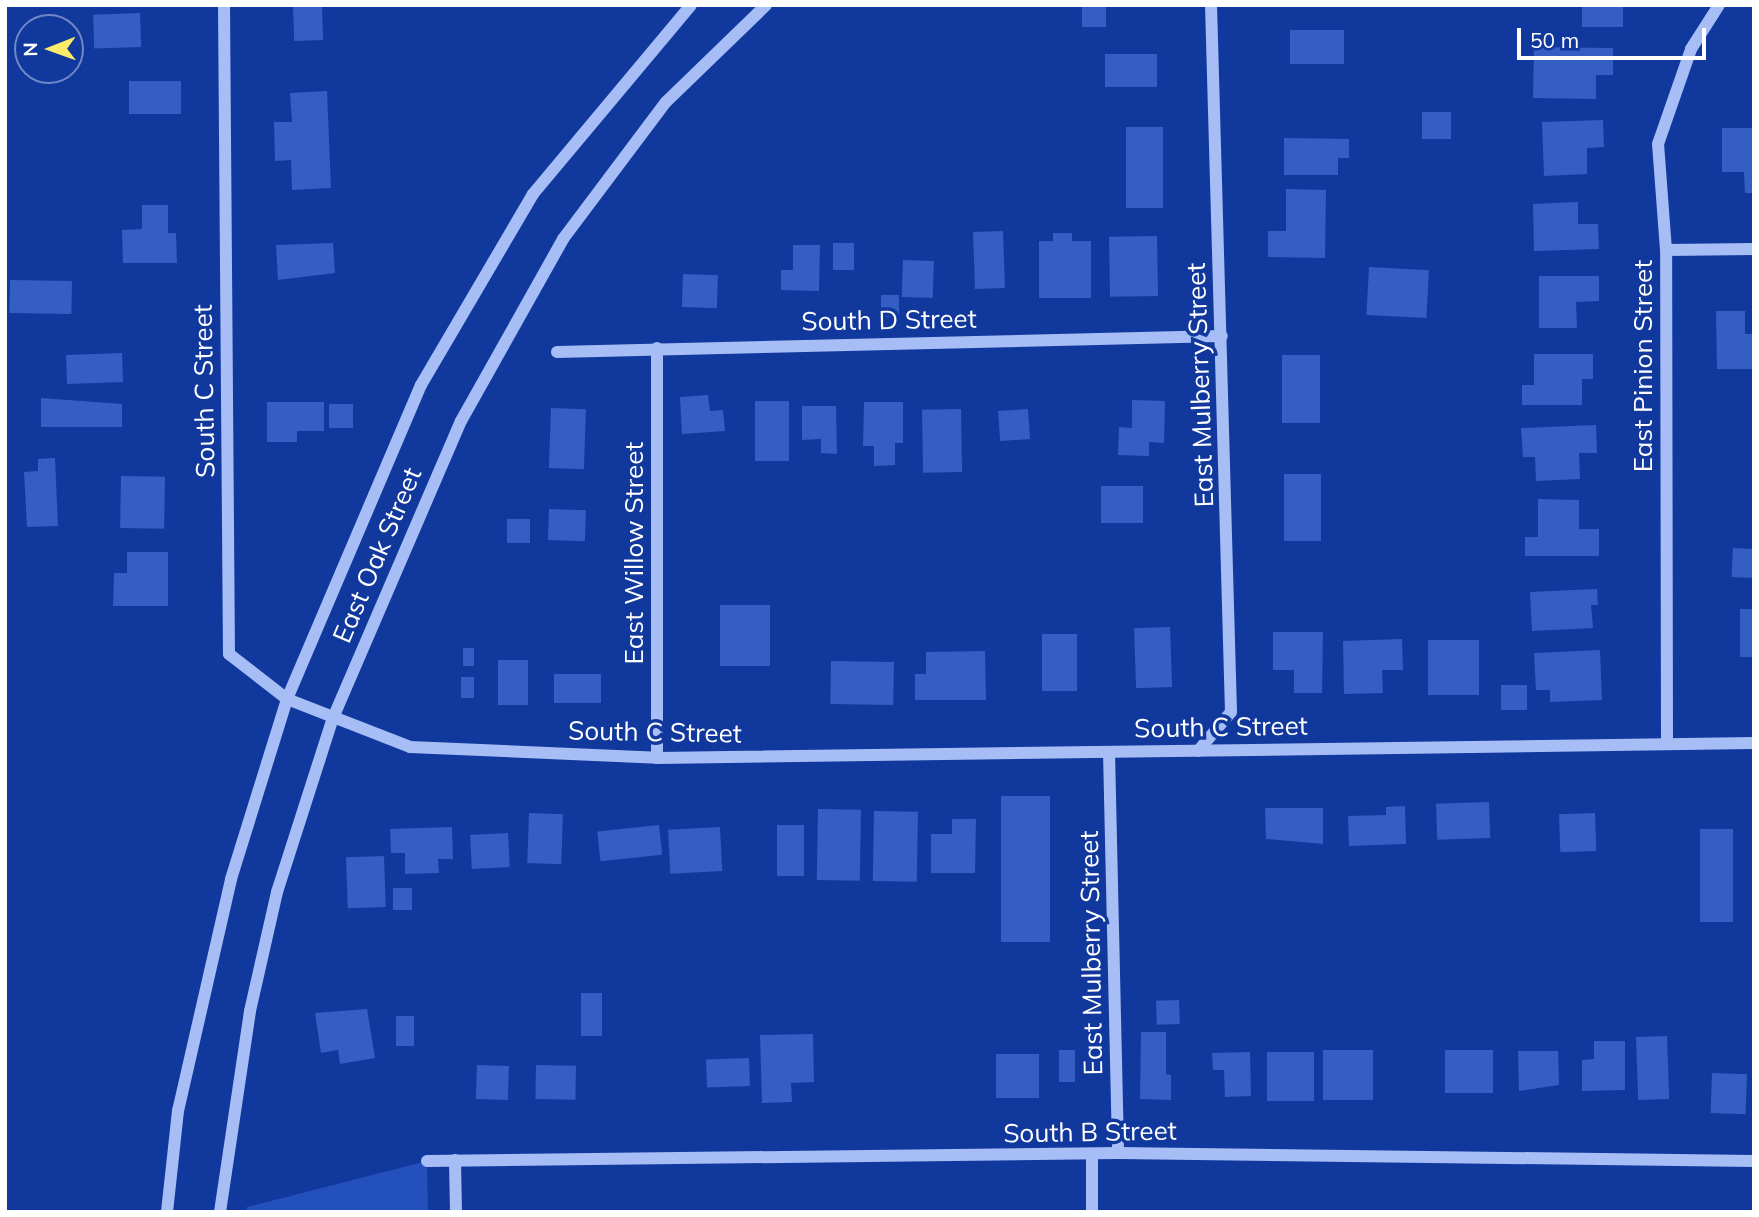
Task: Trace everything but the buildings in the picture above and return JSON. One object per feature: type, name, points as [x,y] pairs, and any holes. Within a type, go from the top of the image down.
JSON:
[{"type":"street","name":"South C Street","points":[[224,5],[229,654],[287,699],[410,747],[657,758],[1198,751],[1667,741],[1754,743]]},
{"type":"street","name":"East Oak Street","points":[[167,1212],[178,1111],[231,879],[287,699],[428,373],[533,194],[691,5]]},
{"type":"street","name":"East Oak Street","points":[[220,1212],[250,1011],[277,891],[333,718],[461,421],[563,239],[666,102],[766,5]]},
{"type":"street","name":"East Mulberry Street","points":[[1198,751],[1231,712],[1211,5]]},
{"type":"street","name":"East Pinion Street","points":[[1667,741],[1666,250],[1658,144],[1691,49],[1719,5]]},
{"type":"street","points":[[1666,250],[1754,249]]},
{"type":"street","name":"South D Street","points":[[557,352],[1222,336]]},
{"type":"street","name":"East Willow Street","points":[[657,348],[657,758]]},
{"type":"street","name":"East Mulberry Street","points":[[1109,752],[1118,1153]]},
{"type":"street","name":"South B Street","points":[[427,1161],[1092,1156],[1118,1153],[1754,1161]]},
{"type":"street","points":[[1092,1156],[1092,1212]]},
{"type":"street","points":[[455,1160],[456,1212]]},
{"type":"shaded area","points":[[427,1161],[428,1212],[247,1212],[247,1207]]}]
